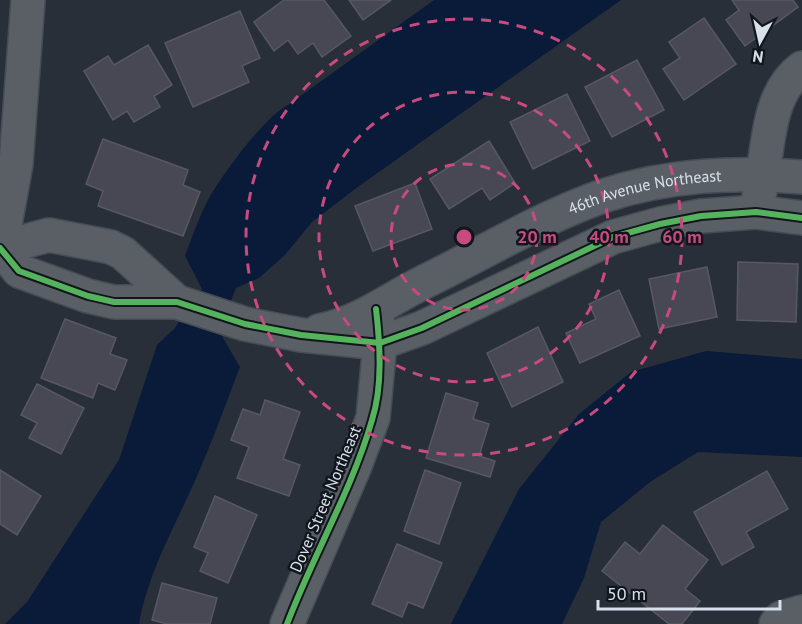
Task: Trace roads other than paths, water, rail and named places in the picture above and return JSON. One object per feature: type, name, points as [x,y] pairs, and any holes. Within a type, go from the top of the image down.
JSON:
[{"type":"street","points":[[0,250],[16,164],[28,0]]},
{"type":"street","points":[[756,212],[778,95],[790,76],[802,68]]},
{"type":"street","name":"46th Avenue Northeast","points":[[300,335],[349,324],[426,280],[554,216],[604,196],[662,181],[718,174],[802,177]]},
{"type":"street","name":"46th Avenue Northeast","points":[[177,302],[123,253],[111,247],[49,235],[0,250],[19,272],[88,296],[114,302],[177,302],[245,324],[300,335],[380,343],[422,328],[613,237],[701,216],[756,212],[802,218]]},
{"type":"street","name":"Dover Street Northeast","points":[[287,624],[373,418],[380,343],[376,309]]},
{"type":"street","points":[[776,624],[781,618],[802,612]]},
{"type":"water","points":[[434,0],[621,0],[355,189],[312,222],[285,255],[259,278],[236,288],[219,331],[240,367],[200,469],[155,569],[139,624],[5,624],[27,602],[119,460],[157,345],[174,329],[202,289],[185,256],[214,189],[267,121]]},
{"type":"water","points":[[706,351],[802,359],[802,457],[698,452],[650,482],[601,522],[584,578],[562,624],[451,624],[519,489],[579,414],[631,372]]}]
